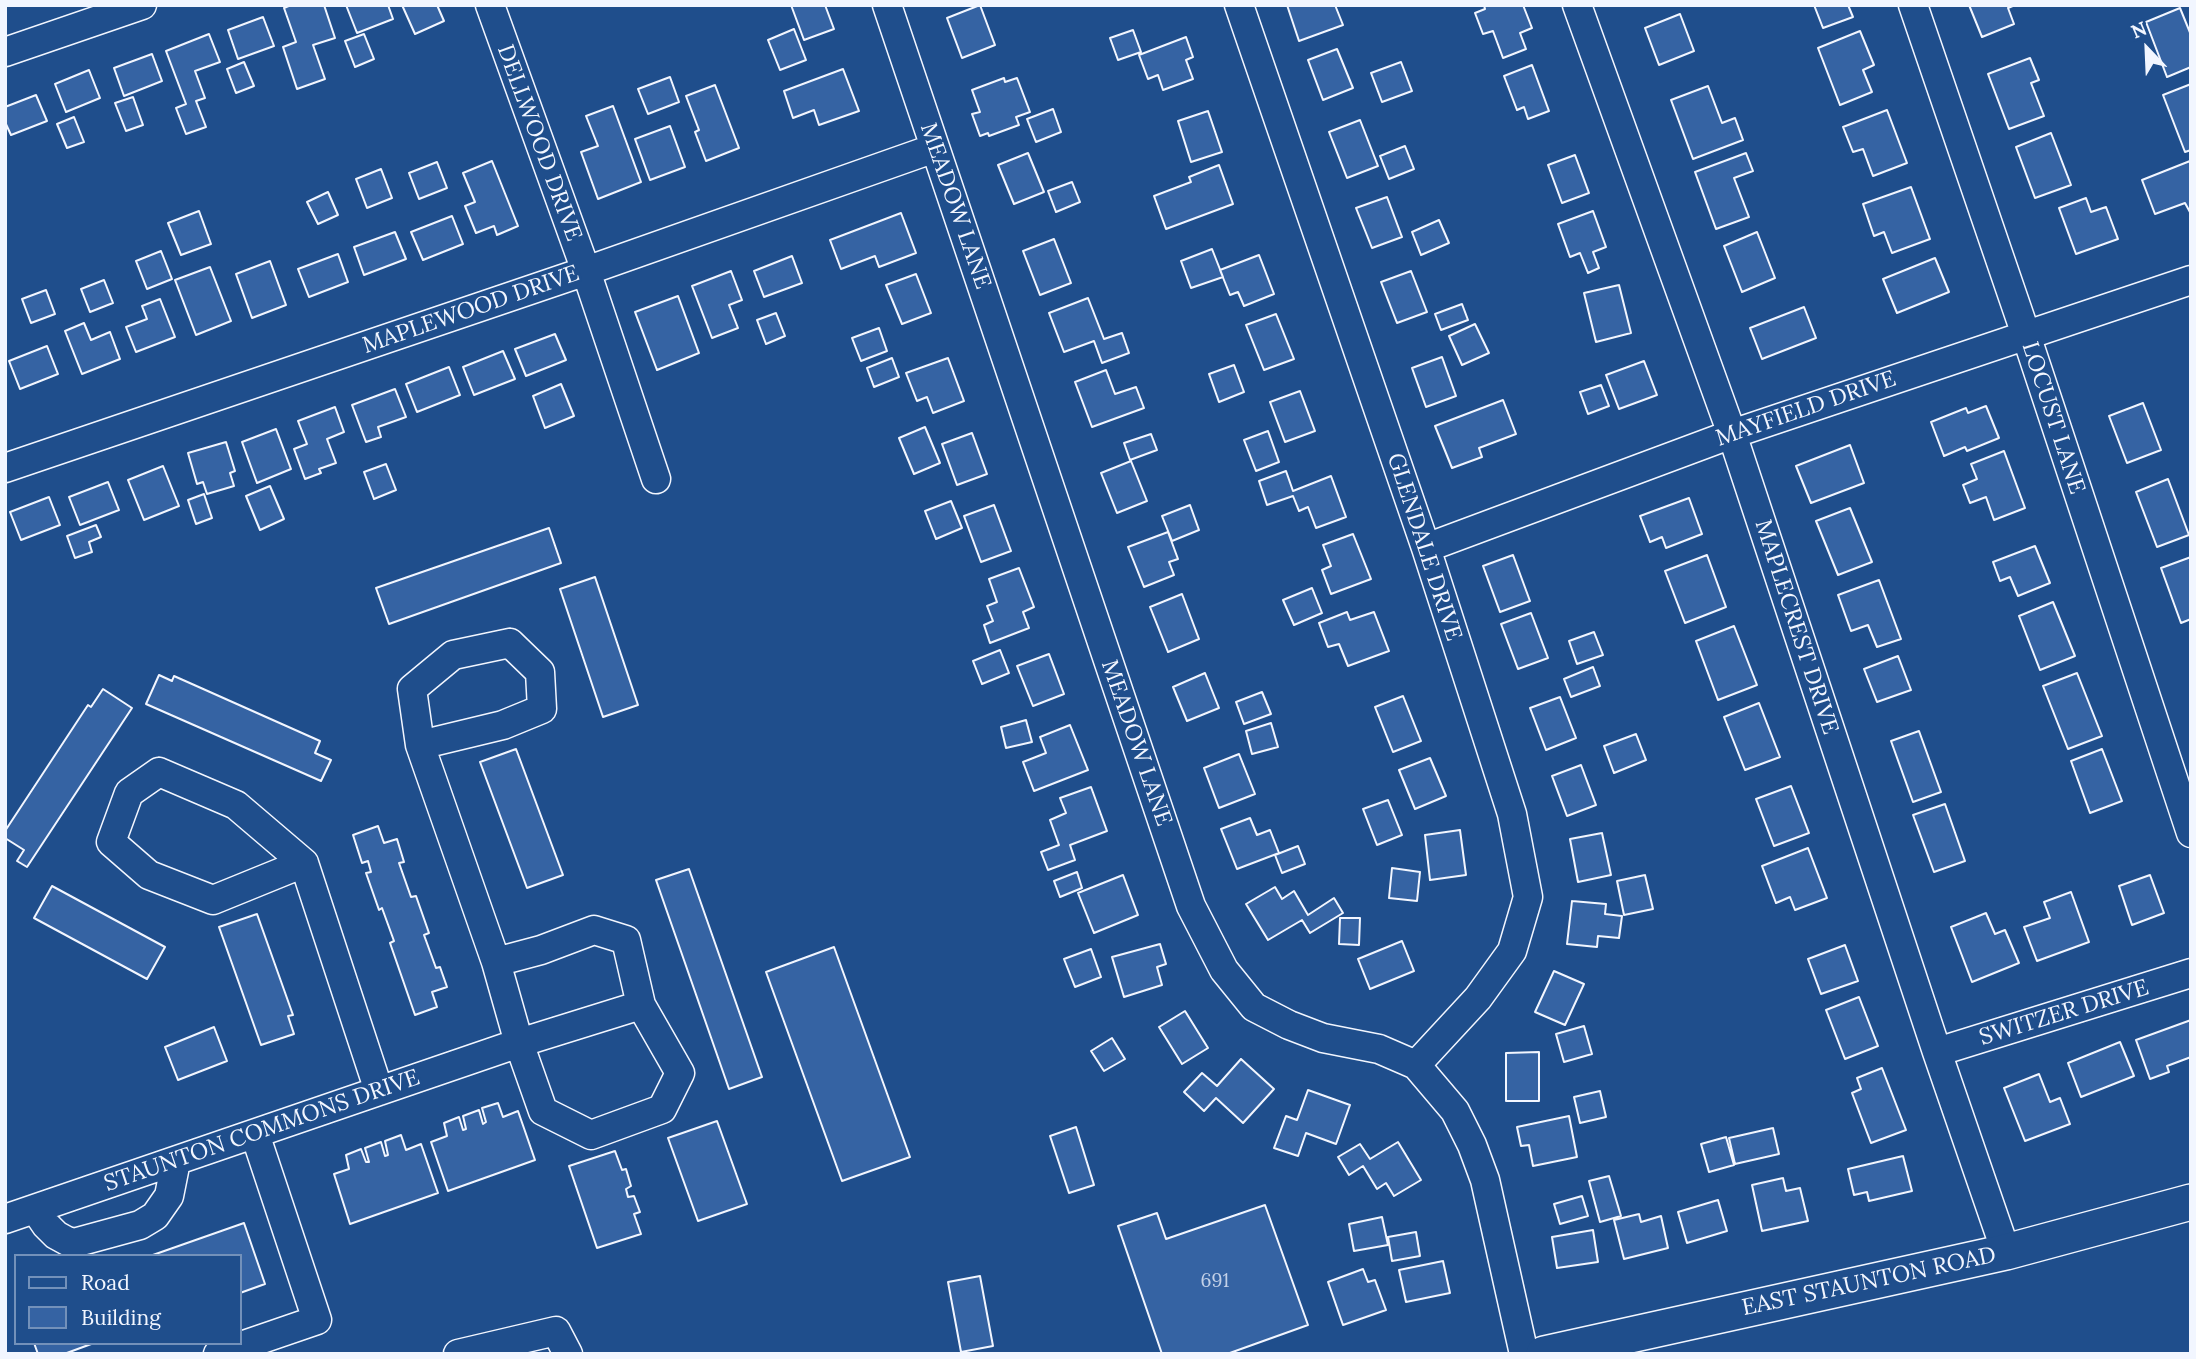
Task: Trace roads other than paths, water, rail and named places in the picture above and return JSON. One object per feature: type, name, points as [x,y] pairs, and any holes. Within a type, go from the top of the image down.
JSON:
[{"type":"main road","name":"EAST STAUNTON ROAD","points":[[1544,1354],[2006,1252],[2191,1202]]},
{"type":"street","points":[[5,52],[142,5]]},
{"type":"street","name":"DELLWOOD DRIVE","points":[[490,5],[586,271],[656,479]]},
{"type":"street","name":"MEADOW LANE","points":[[887,5],[1191,906],[1224,971],[1254,1007],[1289,1026],[1323,1038],[1379,1049],[1416,1065],[1455,1111],[1485,1180],[1524,1354]]},
{"type":"street","name":"GLENDALE DRIVE","points":[[1239,5],[1426,548],[1512,814],[1528,897],[1512,951],[1478,998],[1416,1065]]},
{"type":"street","name":"MAPLECREST DRIVE","points":[[1577,5],[1732,434],[2006,1252]]},
{"type":"street","name":"LOCUST LANE","points":[[1913,5],[2191,833]]},
{"type":"street","name":"MAPLEWOOD DRIVE","points":[[5,468],[586,271],[936,148]]},
{"type":"street","name":"MAYFIELD DRIVE","points":[[1426,548],[1732,434],[2191,280]]},
{"type":"street","points":[[420,745],[503,725],[542,709],[540,672],[510,643],[453,655],[412,688],[420,745],[496,962],[519,1043],[543,1111],[591,1135],[662,1109],[680,1073],[641,1004],[626,940],[594,930],[541,950],[496,962]]},
{"type":"street","points":[[304,863],[213,900],[149,876],[111,842],[130,793],[159,772],[236,805],[304,863],[379,1091]]},
{"type":"street","name":"SWITZER DRIVE","points":[[1937,1052],[2191,973]]},
{"type":"street","name":"STAUNTON COMMONS DRIVE","points":[[5,1219],[519,1043],[641,1004]]},
{"type":"street","points":[[218,1354],[317,1320],[255,1134]]},
{"type":"street","points":[[36,1209],[46,1226],[56,1235],[75,1243],[140,1225],[155,1216],[169,1196],[176,1161]]},
{"type":"street","points":[[458,1354],[556,1331],[568,1354]]}]
